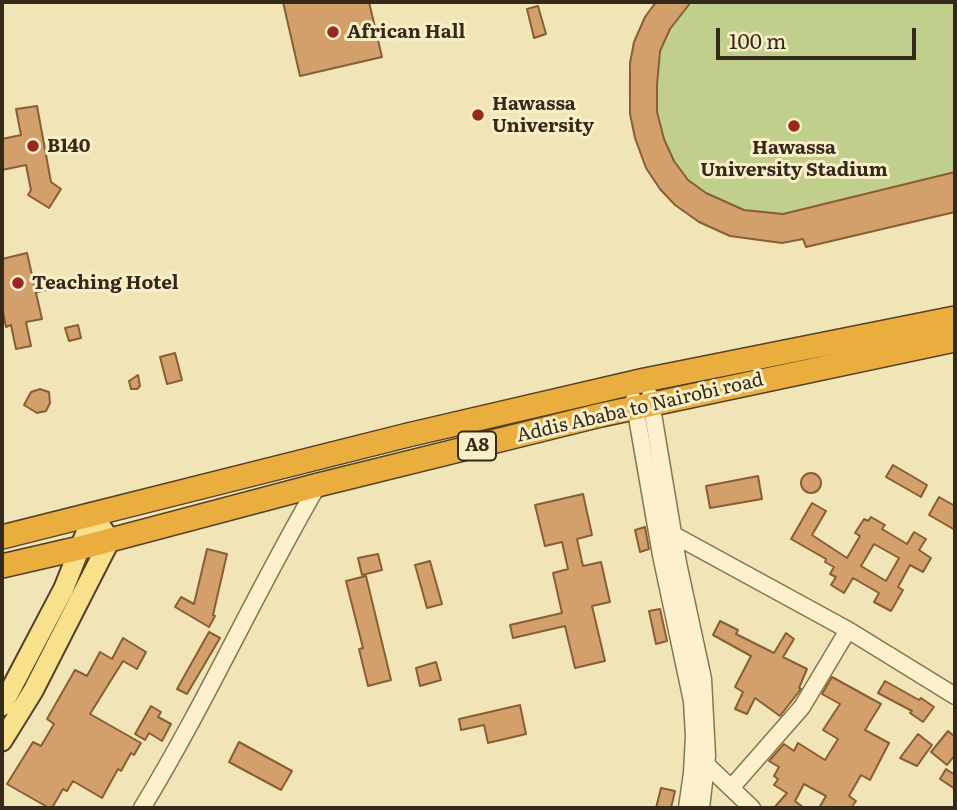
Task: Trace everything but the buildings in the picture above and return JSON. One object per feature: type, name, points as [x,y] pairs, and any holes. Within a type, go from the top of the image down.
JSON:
[{"type":"highway","name":"Addis Ababa to Nairobi road","points":[[2,537],[408,435],[638,382],[955,318]]},
{"type":"highway","name":"Addis Ababa to Nairobi road","points":[[2,566],[644,405],[955,340]]},
{"type":"main road","points":[[2,706],[25,685],[110,540],[93,515]]},
{"type":"main road","points":[[2,741],[93,515]]},
{"type":"street","points":[[638,382],[692,701],[694,736],[700,764],[701,808]]},
{"type":"street","points":[[163,808],[145,804],[222,666],[277,555],[318,485]]},
{"type":"street","points":[[666,537],[848,630],[955,696]]},
{"type":"street","points":[[731,788],[802,707],[848,630]]},
{"type":"street","points":[[700,764],[752,808]]},
{"type":"street","points":[[687,808],[700,764]]},
{"type":"green space","name":"Hawassa University Stadium","points":[[656,2],[955,2],[955,212],[806,247],[803,239],[768,241],[736,237],[707,226],[682,210],[661,188],[645,162],[634,131],[629,97],[629,71],[634,47]]},
{"type":"place","name":"African Hall","points":[[333,32]]},
{"type":"place","name":"Hawassa University","points":[[478,115]]},
{"type":"place","name":"Hawassa University Stadium","points":[[794,126]]},
{"type":"place","name":"B140","points":[[33,146]]},
{"type":"place","name":"Teaching Hotel","points":[[18,283]]}]
